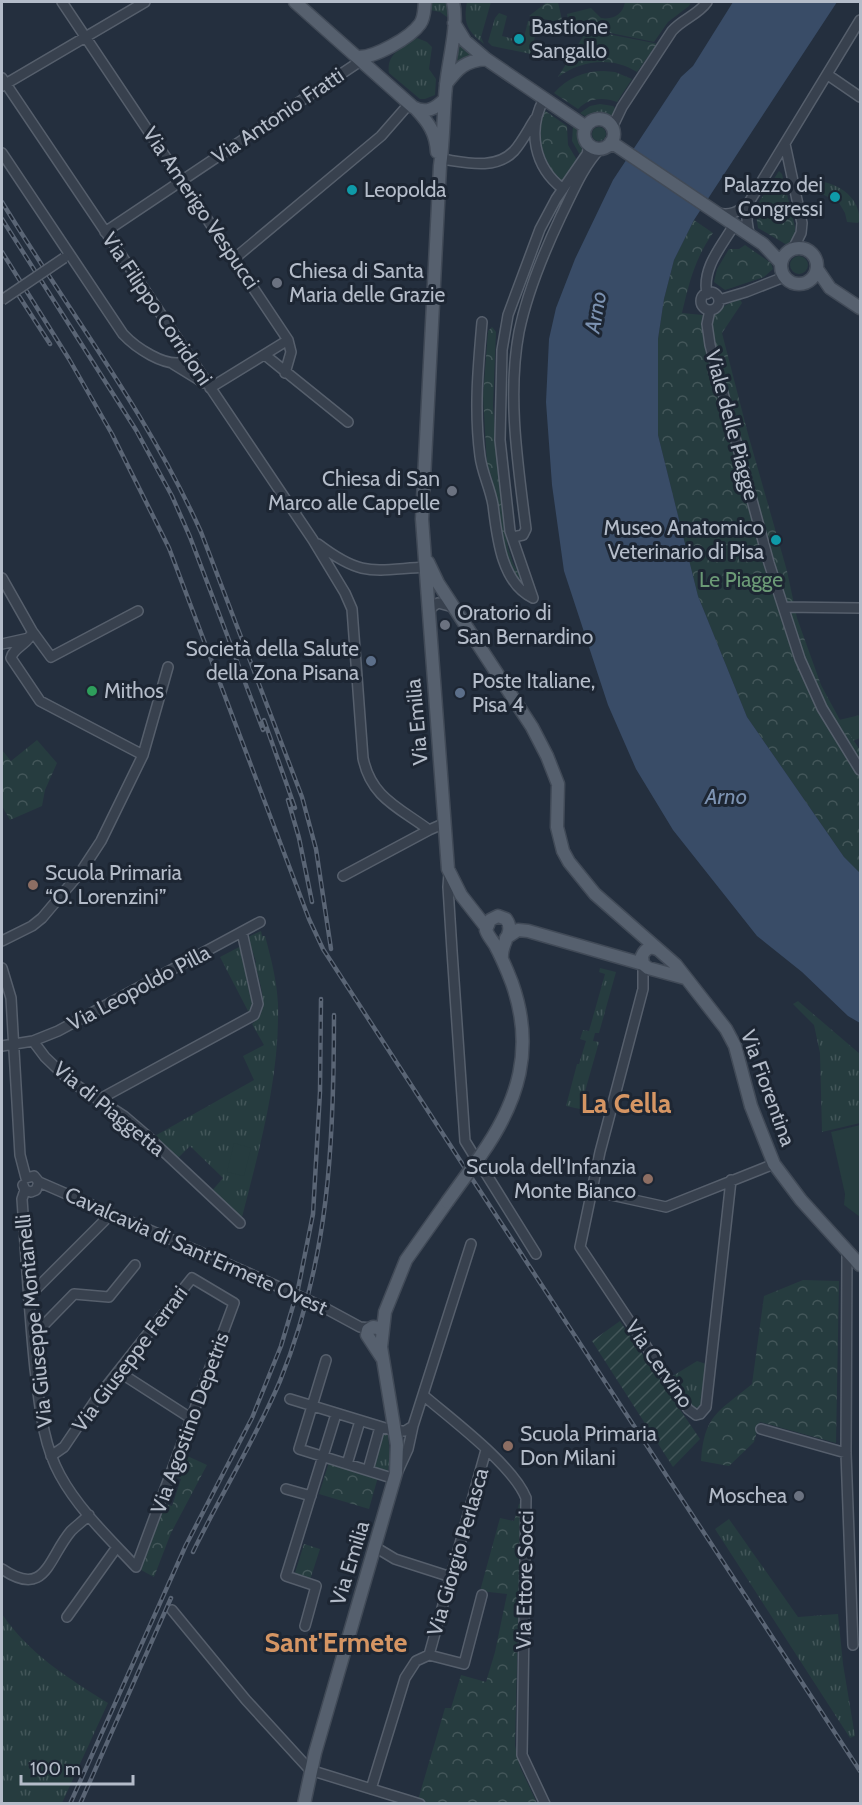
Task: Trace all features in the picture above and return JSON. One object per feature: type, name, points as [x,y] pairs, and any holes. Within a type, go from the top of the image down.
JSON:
[{"type":"main road","points":[[295,2],[413,107],[433,129],[440,162]]},
{"type":"main road","points":[[440,162],[454,23],[453,2]]},
{"type":"main road","points":[[360,59],[376,54],[418,27],[423,17],[422,4]]},
{"type":"main road","points":[[454,23],[465,41],[486,59],[586,127]]},
{"type":"main road","points":[[381,79],[381,65],[393,44]]},
{"type":"main road","points":[[446,85],[462,65],[474,60],[486,59]]},
{"type":"main road","points":[[413,107],[431,110],[445,99]]},
{"type":"main road","points":[[605,146],[614,134],[612,128],[608,122],[600,119],[592,121],[586,127],[584,135],[716,212],[763,244],[787,255],[803,248],[812,253],[825,283],[861,308]]},
{"type":"main road","name":"Via Emilia","points":[[304,1803],[310,1770],[403,1446],[395,1431],[384,1362],[375,1334],[405,1260],[478,1158],[509,1108],[521,1059],[522,1020],[513,986],[489,932],[466,903],[449,873],[422,519],[440,162]]},
{"type":"main road","points":[[787,255],[784,277],[796,284],[807,283],[837,293]]},
{"type":"main road","points":[[807,283],[817,269]]},
{"type":"main road","name":"Via Fiorentina","points":[[426,563],[532,727],[551,765],[558,784],[557,827],[568,862],[595,894],[676,966],[715,1015],[733,1041],[751,1106],[774,1164],[801,1200],[861,1265]]},
{"type":"main road","points":[[646,963],[648,949],[659,951],[662,962],[646,963],[521,930],[499,940],[489,932],[490,920],[501,916],[508,921],[519,921],[646,963],[686,979]]},
{"type":"main road","points":[[502,959],[502,947],[510,930],[508,921]]},
{"type":"street","name":"Via Amerigo Vespucci","points":[[62,2],[288,340]]},
{"type":"street","points":[[3,82],[145,2]]},
{"type":"street","points":[[612,128],[622,107],[672,31],[680,23],[700,11],[707,2]]},
{"type":"street","points":[[716,212],[730,214],[738,212],[748,204],[861,20]]},
{"type":"street","name":"Via Antonio Fratti","points":[[105,232],[360,59]]},
{"type":"street","points":[[828,75],[861,97]]},
{"type":"street","name":"Via Filippo Corridoni","points":[[3,82],[313,540],[345,593],[352,609],[362,749],[367,774],[383,797],[429,830]]},
{"type":"street","points":[[440,162],[479,164],[504,158],[514,150],[536,119],[544,99]]},
{"type":"street","points":[[234,258],[413,107]]},
{"type":"street","points":[[536,119],[535,143],[540,161],[550,177],[562,189]]},
{"type":"street","points":[[785,144],[802,223],[801,233],[787,255]]},
{"type":"street","points":[[482,322],[477,389],[482,470],[489,484],[502,553],[521,592],[533,598],[510,531],[500,440],[500,391],[506,327],[525,268],[540,230],[556,199],[587,154],[605,146]]},
{"type":"street","points":[[513,537],[523,535],[526,529],[519,475],[516,422],[515,382],[520,332],[538,273],[566,205],[577,184],[605,146]]},
{"type":"street","points":[[2,153],[66,256],[128,339],[144,351],[173,364],[209,386],[288,340],[291,352],[285,373]]},
{"type":"street","points":[[771,168],[781,165],[789,170]]},
{"type":"street","points":[[556,199],[566,205]]},
{"type":"street","points":[[748,204],[749,234]]},
{"type":"street","name":"Viale delle Piagge","points":[[731,230],[710,266],[706,283],[707,294],[703,297],[702,302],[704,307],[711,310],[707,324],[710,345],[769,563],[807,678],[822,708],[861,770]]},
{"type":"street","points":[[2,300],[66,256]]},
{"type":"street","points":[[525,268],[538,273]]},
{"type":"street","points":[[719,300],[784,277]]},
{"type":"street","points":[[707,294],[714,294],[719,300]]},
{"type":"street","points":[[711,310],[717,307],[719,300]]},
{"type":"street","points":[[506,327],[520,332]]},
{"type":"street","points":[[173,364],[184,362],[187,354]]},
{"type":"street","points":[[265,355],[348,422]]},
{"type":"street","points":[[313,540],[356,568],[373,570],[426,563]]},
{"type":"street","points":[[2,578],[30,635],[51,657],[138,611]]},
{"type":"street","points":[[429,614],[432,607],[438,603],[453,607]]},
{"type":"street","points":[[784,607],[861,608]]},
{"type":"street","points":[[2,644],[30,635]]},
{"type":"street","points":[[30,635],[24,645],[13,651],[11,661],[40,701],[143,755]]},
{"type":"street","points":[[2,941],[38,921],[57,902],[101,841],[143,755],[168,667]]},
{"type":"street","points":[[343,876],[429,830],[445,824]]},
{"type":"street","name":"Via Emilia","points":[[449,873],[449,907],[465,1142],[478,1158],[536,1254]]},
{"type":"street","points":[[449,907],[457,900],[466,903]]},
{"type":"street","name":"Via Leopoldo Pilla","points":[[2,1046],[33,1041],[75,1023],[260,922]]},
{"type":"street","points":[[98,1100],[254,1015],[258,1004],[242,932]]},
{"type":"street","points":[[646,963],[643,989],[597,1162],[593,1191],[666,1207],[774,1164]]},
{"type":"street","points":[[2,968],[11,998],[20,1155],[26,1178],[23,1182],[25,1190],[34,1192],[39,1182],[34,1176],[26,1178]]},
{"type":"street","name":"Via di Piaggetta","points":[[33,1041],[45,1057],[70,1081],[123,1116],[145,1134],[240,1223]]},
{"type":"street","name":"Via Cervino","points":[[593,1191],[580,1247],[688,1409],[700,1414],[706,1407],[731,1180]]},
{"type":"street","name":"Cavalcavia di Sant'Ermete Ovest","points":[[39,1182],[248,1273],[323,1307],[375,1334]]},
{"type":"street","name":"Via Giuseppe Montanelli","points":[[25,1190],[22,1199],[28,1298],[43,1431],[62,1479],[89,1515],[136,1567]]},
{"type":"street","points":[[28,1298],[105,1220]]},
{"type":"street","name":"Via Emilia","points":[[403,1446],[413,1426],[471,1244]]},
{"type":"street","points":[[847,1250],[846,1453],[853,1645]]},
{"type":"street","points":[[32,1337],[74,1294],[109,1297],[135,1265]]},
{"type":"street","name":"Via Giuseppe Ferrari","points":[[51,1456],[64,1447],[91,1406],[192,1278],[212,1290]]},
{"type":"street","name":"Via Agostino Depetris","points":[[136,1567],[234,1303],[212,1290]]},
{"type":"street","points":[[326,1360],[299,1449],[396,1476]]},
{"type":"street","points":[[119,1372],[192,1419]]},
{"type":"street","name":"Via Ettore Socci","points":[[423,1395],[486,1450],[515,1480],[526,1501],[522,1755],[545,1803]]},
{"type":"street","points":[[290,1399],[395,1431],[405,1431],[413,1426]]},
{"type":"street","points":[[305,1626],[316,1586],[286,1576],[336,1414]]},
{"type":"street","points":[[347,1464],[360,1421]]},
{"type":"street","points":[[368,1470],[380,1427]]},
{"type":"street","points":[[761,1429],[846,1453]]},
{"type":"street","name":"Via Giorgio Perlasca","points":[[482,1595],[464,1664],[429,1654],[486,1450]]},
{"type":"street","points":[[286,1489],[311,1496]]},
{"type":"street","points":[[2,1569],[18,1579],[30,1580],[38,1577],[47,1569],[70,1532],[89,1515]]},
{"type":"street","points":[[67,1617],[117,1547]]},
{"type":"street","points":[[375,1547],[395,1559],[451,1577]]},
{"type":"street","points":[[172,1610],[246,1700],[310,1770],[420,1803]]},
{"type":"street","points":[[371,1789],[405,1678],[416,1661],[429,1654]]},
{"type":"green space","points":[[432,2],[448,2],[447,17],[440,12],[430,10]]},
{"type":"green space","points":[[467,2],[491,2],[481,37],[484,44],[470,31],[466,21]]},
{"type":"green space","points":[[547,2],[558,2],[562,20],[568,19],[567,14],[591,8],[601,18],[614,17],[620,13],[625,2],[691,2],[668,22],[654,42],[529,16]]},
{"type":"green space","points":[[499,13],[507,16],[502,36],[523,41],[528,21],[538,23],[531,54],[492,46],[488,42],[495,18]]},
{"type":"green space","points":[[587,30],[657,44],[637,72],[617,64],[597,62],[577,67],[558,77]]},
{"type":"green space","points":[[417,38],[432,47],[429,69],[436,79],[435,95],[425,99],[420,99],[389,73],[390,61],[396,52]]},
{"type":"green space","points":[[457,40],[478,56],[453,67]]},
{"type":"green space","points":[[604,71],[615,72],[632,79],[617,102],[607,99],[596,100],[578,109],[554,93],[576,76]]},
{"type":"green space","points":[[600,104],[613,106],[617,110],[613,116],[600,113],[588,118],[580,113],[590,106]]},
{"type":"green space","points":[[544,110],[567,126],[568,145],[577,160],[561,182],[549,165],[542,148],[540,130]]},
{"type":"green space","points":[[573,126],[580,131],[580,139],[585,148],[580,155],[572,141]]},
{"type":"green space","points":[[596,127],[602,127],[606,134],[602,141],[596,141],[592,137],[592,131]]},
{"type":"green space","points":[[779,171],[782,174],[795,227],[795,236],[787,245],[758,228],[755,208]]},
{"type":"green space","points":[[812,180],[829,183],[850,196],[858,211],[860,220],[858,223],[847,222],[839,203],[842,200],[841,196],[836,192],[834,195],[838,198],[836,201],[824,195],[815,194]]},
{"type":"green space","name":"Le Piagge","points":[[694,220],[713,233],[697,261],[682,313],[713,316],[732,302],[740,299],[742,303],[722,333],[787,571],[797,618],[821,685],[860,750],[860,873],[844,857],[747,717],[698,596],[658,435],[658,339],[664,299],[674,260]]},
{"type":"green space","points":[[745,245],[771,263],[773,269],[764,277],[725,290],[714,282],[717,269],[729,249],[739,249]]},
{"type":"green space","points":[[799,256],[805,259],[808,265],[805,271],[799,274],[793,271],[790,265],[793,259]]},
{"type":"green space","points":[[492,327],[496,332],[493,405],[498,473],[508,548],[527,589],[517,578],[501,543],[492,478],[487,466],[483,396],[488,331]]},
{"type":"green space","points":[[860,715],[860,738],[853,741],[839,720]]},
{"type":"green space","points":[[37,740],[57,763],[45,790],[42,806],[10,820],[2,806],[2,750],[11,761]]},
{"type":"green space","points":[[261,931],[262,936],[265,936],[275,978],[278,1032],[267,1114],[241,1221],[210,1193],[223,1178],[190,1146],[176,1160],[153,1137],[254,1080],[243,1056],[264,1045],[252,1024],[258,1018],[263,1004],[256,962],[248,937]]},
{"type":"green space","points":[[241,946],[254,1003],[249,1013],[220,957]]},
{"type":"green space","points":[[600,968],[616,972],[599,1033],[595,1033],[593,1041],[599,1042],[580,1109],[566,1106],[577,1064],[579,1064],[586,1041],[580,1039],[583,1030],[589,1031],[605,974],[599,972]]},
{"type":"green space","points":[[798,1001],[860,1054],[860,1123],[822,1132],[820,1053],[814,1025],[793,1004]]},
{"type":"green space","points":[[860,1125],[860,1217],[844,1205],[845,1194],[831,1132]]},
{"type":"green space","points":[[234,1143],[251,1148],[244,1176],[227,1172]]},
{"type":"green space","points":[[803,1280],[839,1281],[836,1443],[760,1422],[754,1442],[729,1466],[701,1461],[709,1424],[722,1409],[752,1384],[764,1296]]},
{"type":"green space","points":[[620,1321],[700,1439],[673,1467],[592,1341]]},
{"type":"green space","points":[[697,1361],[706,1364],[702,1403],[697,1408],[690,1405],[671,1377]]},
{"type":"green space","points":[[381,1433],[388,1435],[390,1457],[388,1473],[372,1469]]},
{"type":"green space","points":[[183,1454],[207,1465],[171,1533],[154,1577],[141,1570],[165,1504],[172,1506],[181,1479],[175,1477]]},
{"type":"green space","points":[[329,1462],[378,1477],[369,1509],[319,1494]]},
{"type":"green space","points":[[521,1503],[515,1745],[520,1767],[537,1803],[432,1804],[418,1800],[445,1708],[451,1708],[461,1675],[486,1682],[507,1594],[480,1591],[500,1518],[514,1521]]},
{"type":"green space","points":[[729,1519],[798,1617],[838,1614],[843,1664],[855,1736],[850,1738],[715,1529]]},
{"type":"green space","points":[[304,1544],[320,1549],[310,1580],[294,1576]]},
{"type":"green space","points":[[2,1614],[25,1642],[50,1664],[108,1703],[62,1803],[2,1803]]},
{"type":"water","name":"Arno","points":[[733,2],[837,2],[694,220],[674,260],[664,299],[658,339],[658,435],[698,596],[747,717],[844,857],[860,873],[860,1023],[848,1016],[802,972],[757,936],[673,830],[636,769],[608,705],[564,571],[552,485],[546,402],[549,339],[556,308],[575,259],[613,180],[681,77],[693,66]]},
{"type":"railway","points":[[2,202],[157,446],[201,532],[302,797],[316,849],[331,949]]},
{"type":"railway","points":[[2,219],[136,430],[172,496],[190,537],[263,730]]},
{"type":"railway","points":[[2,252],[69,359],[112,434],[169,548],[309,919],[323,949],[860,1771]]},
{"type":"railway","points":[[19,296],[50,344]]},
{"type":"railway","points":[[264,720],[295,808]]},
{"type":"railway","points":[[288,800],[299,838],[312,902]]},
{"type":"railway","points":[[70,1804],[186,1545],[252,1418],[281,1346],[298,1289],[313,1214],[320,1092],[321,999]]},
{"type":"railway","points":[[193,1552],[280,1381],[309,1291],[319,1246],[330,1156],[334,1015]]},
{"type":"railway","points":[[80,1804],[171,1598]]},
{"type":"place","name":"Bastione Sangallo","points":[[519,39]]},
{"type":"place","name":"Leopolda","points":[[352,190]]},
{"type":"place","name":"Palazzo dei Congressi","points":[[835,197]]},
{"type":"place","name":"Chiesa di Santa Maria delle Grazie","points":[[277,283]]},
{"type":"place","name":"Chiesa di San Marco alle Cappelle","points":[[452,491]]},
{"type":"place","name":"Museo Anatomico Veterinario di Pisa","points":[[776,540]]},
{"type":"place","name":"Oratorio di San Bernardino","points":[[445,625]]},
{"type":"place","name":"Società della Salute della Zona Pisana","points":[[371,661]]},
{"type":"place","name":"Mithos","points":[[92,691]]},
{"type":"place","name":"Poste Italiane, Pisa 4","points":[[460,693]]},
{"type":"place","name":"Scuola Primaria “O. Lorenzini”","points":[[33,885]]},
{"type":"place","name":"Scuola dell’Infanzia Monte Bianco","points":[[648,1179]]},
{"type":"place","name":"Scuola Primaria Don Milani","points":[[508,1446]]},
{"type":"place","name":"Moschea","points":[[799,1496]]},
{"type":"district","name":"La Cella","points":[[626,1104]]},
{"type":"district","name":"Sant'Ermete","points":[[336,1643]]}]
